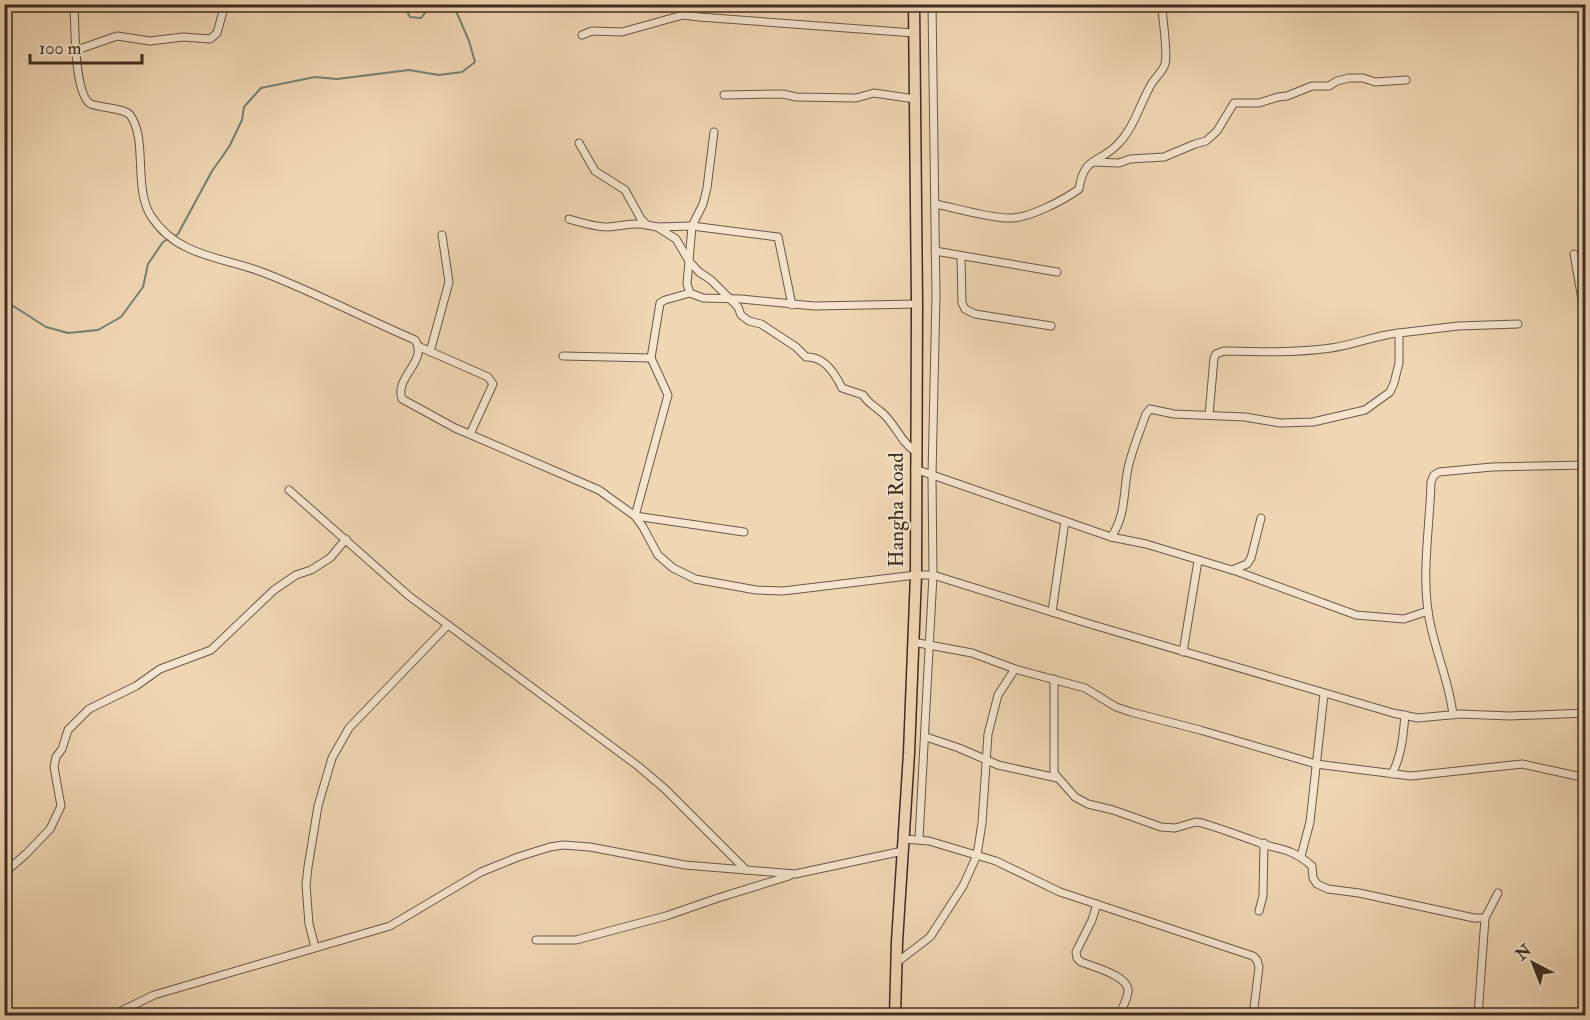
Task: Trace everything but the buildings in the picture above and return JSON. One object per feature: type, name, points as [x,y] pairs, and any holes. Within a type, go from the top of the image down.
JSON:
[{"type":"highway","name":"Hangha Road","points":[[895,1016],[916,575],[917,304],[914,4]]},
{"type":"street","points":[[74,4],[76,74],[83,96],[89,103],[125,111],[130,116],[137,134],[143,199],[150,215],[162,231],[188,248],[262,273],[415,340],[420,347],[488,377],[493,384],[470,434]]},
{"type":"street","points":[[77,50],[117,36],[150,40],[210,39],[218,33],[225,4]]},
{"type":"street","points":[[919,839],[933,575],[935,204],[932,4]]},
{"type":"street","points":[[935,204],[1011,219],[1024,216],[1070,196],[1079,189],[1080,177],[1090,162],[1117,146],[1131,129],[1137,111],[1166,63],[1162,9]]},
{"type":"street","points":[[582,35],[592,31],[622,32],[683,15],[914,33]]},
{"type":"street","points":[[1090,162],[1119,163],[1130,159],[1164,157],[1206,141],[1217,131],[1234,103],[1259,103],[1287,96],[1312,86],[1329,86],[1349,78],[1363,78],[1375,82],[1406,80]]},
{"type":"street","points":[[724,95],[783,94],[796,97],[856,98],[874,93],[915,99]]},
{"type":"street","points":[[690,293],[687,284],[692,226],[703,204],[707,188],[714,132]]},
{"type":"street","points":[[579,143],[595,171],[625,190],[641,219],[647,225]]},
{"type":"street","points":[[569,219],[603,226],[638,223],[657,227],[692,226],[778,237],[792,305]]},
{"type":"street","points":[[657,227],[676,239],[689,261],[738,307],[741,315],[749,321],[761,324],[796,347],[806,357],[825,362],[842,388],[863,395],[867,402],[889,419],[909,448],[915,452]]},
{"type":"street","points":[[430,352],[449,282],[442,235]]},
{"type":"street","points":[[935,251],[1058,272]]},
{"type":"street","points":[[1574,254],[1586,322]]},
{"type":"street","points":[[961,255],[962,303],[965,309],[975,314],[1051,326]]},
{"type":"street","points":[[635,516],[668,395],[651,358],[660,303],[690,293],[703,298],[728,298],[792,305],[917,304]]},
{"type":"street","points":[[1209,415],[1214,358],[1216,354],[1224,351],[1281,353],[1332,348],[1382,335],[1458,326],[1518,324]]},
{"type":"street","points":[[1111,537],[1120,521],[1128,468],[1146,414],[1150,409],[1174,414],[1260,419],[1280,423],[1313,422],[1365,410],[1390,392],[1394,383],[1399,363],[1399,333]]},
{"type":"street","points":[[420,347],[420,353],[402,382],[400,393],[402,399],[470,434],[599,490],[635,516],[658,555],[673,568],[695,579],[756,590],[783,591],[916,575],[933,575],[1324,694],[1418,718],[1453,715],[1510,716],[1586,713]]},
{"type":"street","points":[[563,356],[651,358]]},
{"type":"street","points":[[1453,715],[1428,611],[1428,533],[1431,482],[1434,475],[1439,472],[1492,467],[1586,465]]},
{"type":"street","points":[[915,469],[1111,537],[1146,544],[1232,570],[1356,615],[1404,619],[1428,611]]},
{"type":"street","points":[[289,490],[400,588],[638,766],[673,797],[746,870]]},
{"type":"street","points":[[635,516],[744,532]]},
{"type":"street","points":[[1232,570],[1246,564],[1251,558],[1261,518]]},
{"type":"street","points":[[1052,612],[1065,521]]},
{"type":"street","points":[[4,873],[50,829],[61,806],[54,767],[56,757],[62,749],[68,730],[89,709],[136,686],[160,669],[211,650],[274,590],[296,575],[311,570],[330,558],[346,538]]},
{"type":"street","points":[[1183,652],[1198,561]]},
{"type":"street","points":[[315,947],[309,924],[306,885],[318,806],[332,758],[349,728],[448,625]]},
{"type":"street","points":[[913,642],[972,653],[1015,669],[1085,688],[1116,707],[1131,712],[1316,764],[1411,776],[1522,764],[1586,778]]},
{"type":"street","points":[[896,963],[930,937],[953,903],[977,855],[981,831],[988,734],[998,694],[1015,669]]},
{"type":"street","points":[[1054,679],[1053,765],[1057,778],[1081,801],[1168,828],[1196,822],[1292,851],[1312,866],[1317,884],[1328,889],[1485,918]]},
{"type":"street","points":[[1301,856],[1310,822],[1324,694]]},
{"type":"street","points":[[1392,774],[1399,760],[1403,742],[1405,715]]},
{"type":"street","points":[[926,737],[998,765],[1057,778]]},
{"type":"street","points":[[904,839],[919,839],[996,861],[1043,885],[1253,956],[1259,967],[1253,1016]]},
{"type":"street","points":[[1259,910],[1263,896],[1264,843]]},
{"type":"street","points":[[111,1016],[154,995],[390,926],[481,872],[518,856],[550,847],[563,845],[685,865],[795,874]]},
{"type":"street","points":[[536,940],[576,940],[666,916],[795,874],[903,851]]},
{"type":"street","points":[[1478,1016],[1485,918],[1498,893]]},
{"type":"street","points":[[1097,904],[1092,920],[1076,952],[1077,958],[1081,962],[1122,978],[1127,985],[1128,992],[1119,1016]]},
{"type":"waterway","points":[[403,4],[410,17],[421,18],[432,4]]},
{"type":"waterway","points":[[173,237],[178,234],[212,171],[229,147],[242,120],[244,107],[261,88],[315,77],[337,79],[409,70],[439,75],[462,72],[475,62],[469,41],[453,4]]},
{"type":"waterway","points":[[4,300],[46,327],[68,333],[98,330],[121,317],[143,287],[148,264],[163,242],[168,239]]}]
